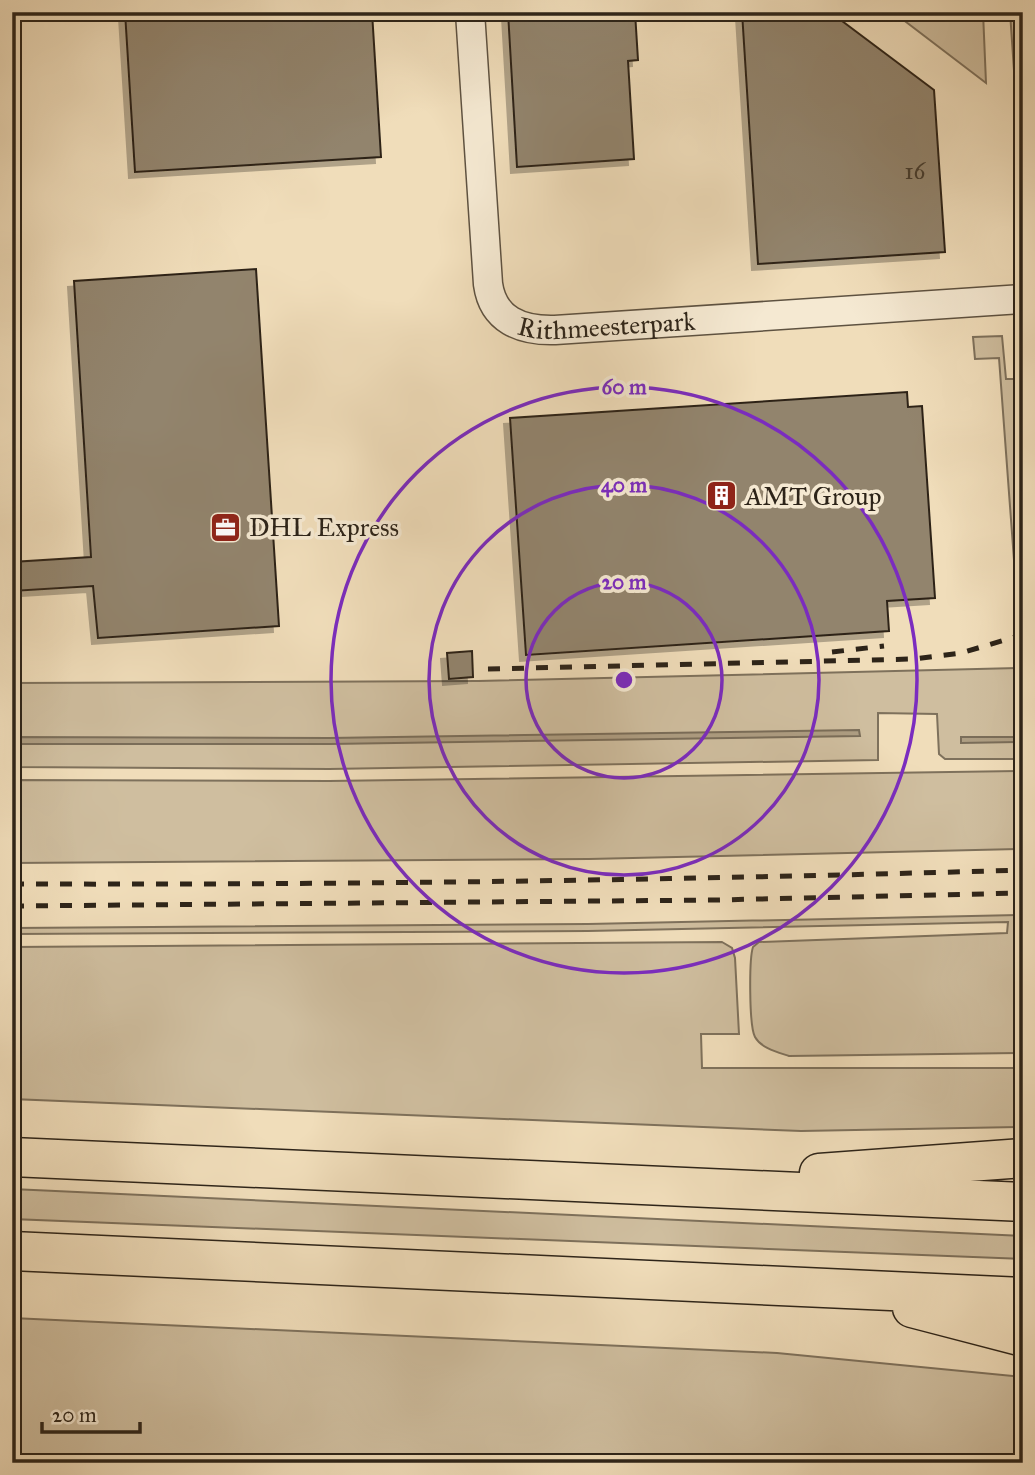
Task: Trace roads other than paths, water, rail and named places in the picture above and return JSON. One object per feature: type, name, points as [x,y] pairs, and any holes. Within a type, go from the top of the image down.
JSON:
[{"type":"highway","points":[[12,1157],[1023,1202]]},
{"type":"highway","points":[[640,1186],[1023,1158]]},
{"type":"highway","points":[[12,1251],[1023,1297]]},
{"type":"highway","points":[[839,1289],[1023,1337]]},
{"type":"street","name":"Rithmeesterpark","points":[[470,12],[488,284],[494,307],[509,321],[530,330],[555,330],[1023,299]]},
{"type":"railway","points":[[488,669],[913,659],[961,653],[1015,637]]},
{"type":"railway","points":[[832,652],[884,646]]},
{"type":"railway","points":[[12,884],[518,881],[1023,870]]},
{"type":"railway","points":[[12,906],[716,900],[1023,893]]},
{"type":"place","name":"AMT Group","points":[[722,496]]},
{"type":"place","name":"DHL Express","points":[[226,527]]}]
